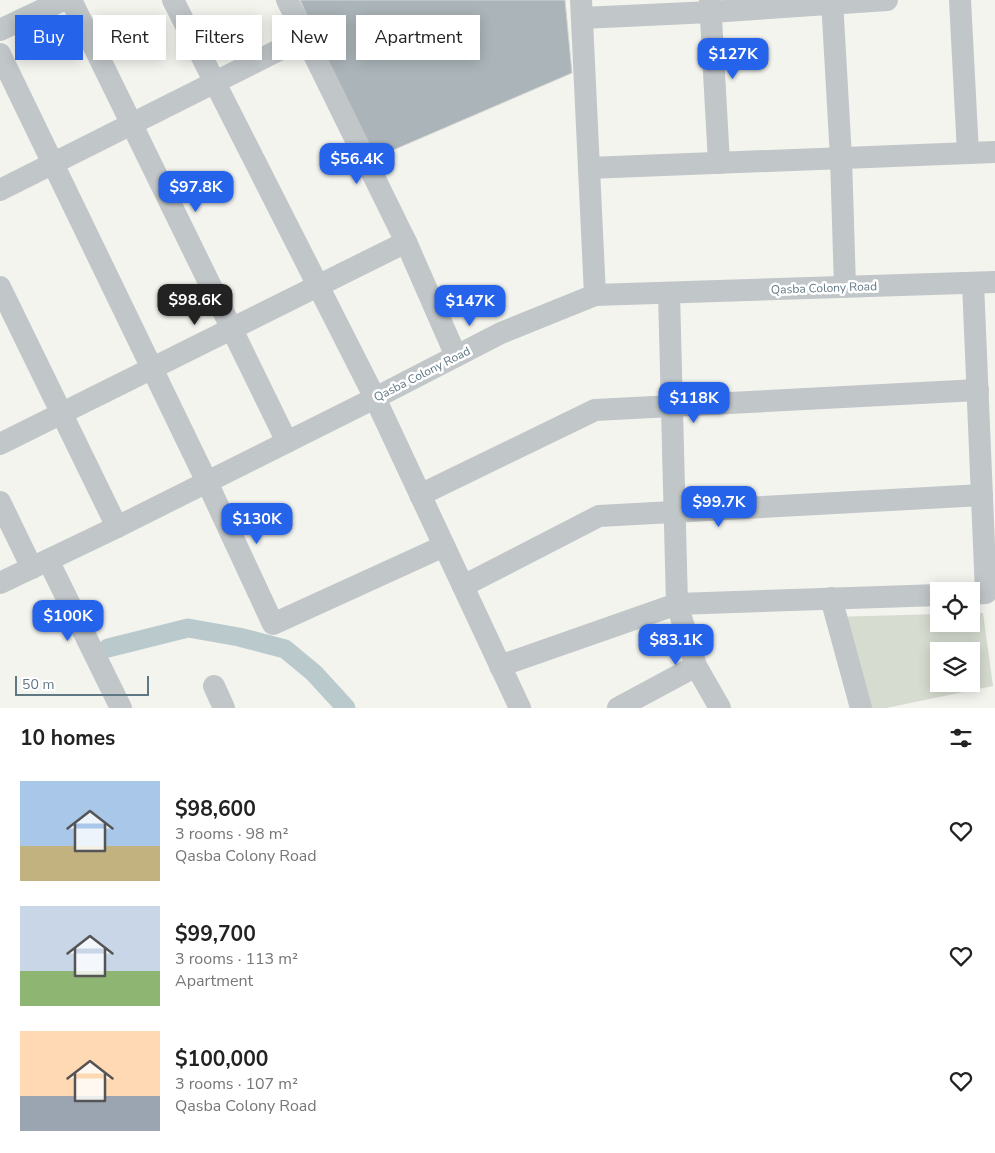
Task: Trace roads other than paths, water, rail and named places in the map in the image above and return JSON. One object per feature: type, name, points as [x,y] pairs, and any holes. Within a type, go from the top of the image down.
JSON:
[{"type":"street","points":[[0,30],[63,0]]},
{"type":"street","points":[[71,0],[287,442]]},
{"type":"street","points":[[173,0],[375,398],[520,708]]},
{"type":"street","points":[[287,0],[294,15]]},
{"type":"street","points":[[595,295],[582,9],[887,0]]},
{"type":"street","points":[[960,0],[968,153]]},
{"type":"street","points":[[832,1],[841,158],[845,287]]},
{"type":"street","points":[[710,6],[719,163]]},
{"type":"street","points":[[0,54],[207,482],[273,624],[444,546]]},
{"type":"street","points":[[0,190],[272,54]]},
{"type":"street","points":[[316,60],[406,242],[456,356]]},
{"type":"street","points":[[589,168],[995,152]]},
{"type":"street","points":[[0,444],[406,242]]},
{"type":"street","points":[[980,593],[986,593],[978,390],[984,282]]},
{"type":"street","name":"Qasba Colony Road","points":[[0,583],[117,527],[501,333],[595,295],[984,282]]},
{"type":"street","points":[[0,287],[117,527]]},
{"type":"street","points":[[669,293],[677,604],[696,666],[720,708]]},
{"type":"street","points":[[420,495],[595,410],[978,390]]},
{"type":"street","points":[[463,586],[599,516],[982,495]]},
{"type":"street","points":[[0,502],[40,564],[121,708]]},
{"type":"street","points":[[500,666],[677,604],[930,595]]},
{"type":"street","points":[[831,598],[861,708]]},
{"type":"street","points":[[618,708],[696,666]]},
{"type":"street","points":[[214,686],[224,708]]},
{"type":"waterway","points":[[108,648],[188,628],[239,637],[285,649],[314,673],[346,708]]}]
